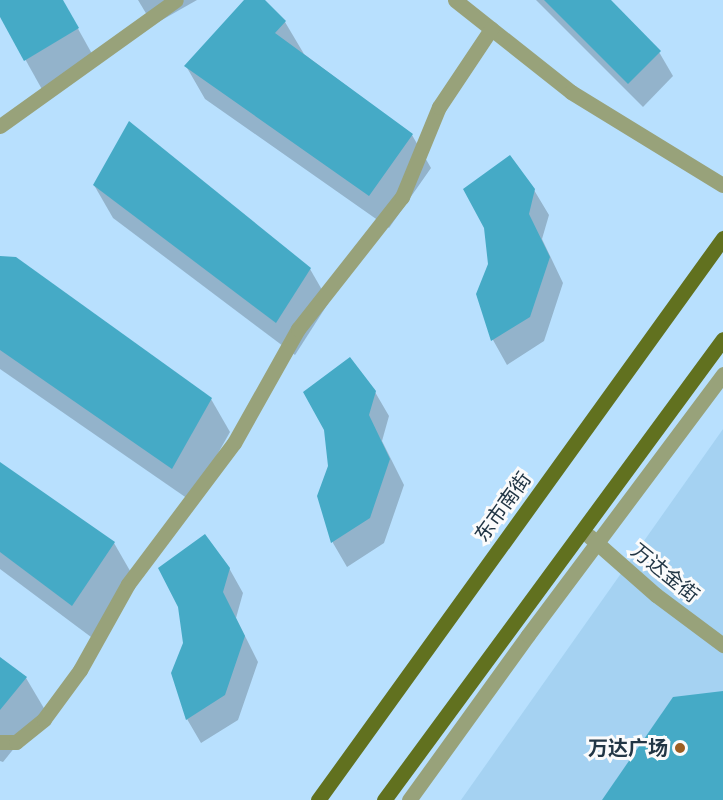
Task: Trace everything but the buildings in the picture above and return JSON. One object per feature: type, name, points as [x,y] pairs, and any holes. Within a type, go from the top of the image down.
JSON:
[{"type":"main road","name":"东市南街","points":[[318,800],[723,238]]},
{"type":"main road","points":[[384,800],[723,339]]},
{"type":"main road","points":[[307,800],[348,759]]},
{"type":"street","points":[[0,126],[176,0]]},
{"type":"street","points":[[455,0],[571,92],[723,185]]},
{"type":"street","points":[[0,742],[16,742],[44,719],[80,670],[128,584],[234,443],[298,329],[402,197],[439,107],[491,29]]},
{"type":"street","points":[[409,800],[596,543],[723,374]]},
{"type":"street","name":"万达金街","points":[[583,530],[656,595],[723,645]]},
{"type":"shaded area","points":[[723,429],[723,800],[461,800]]},
{"type":"place","name":"万达广场","points":[[680,748]]}]
